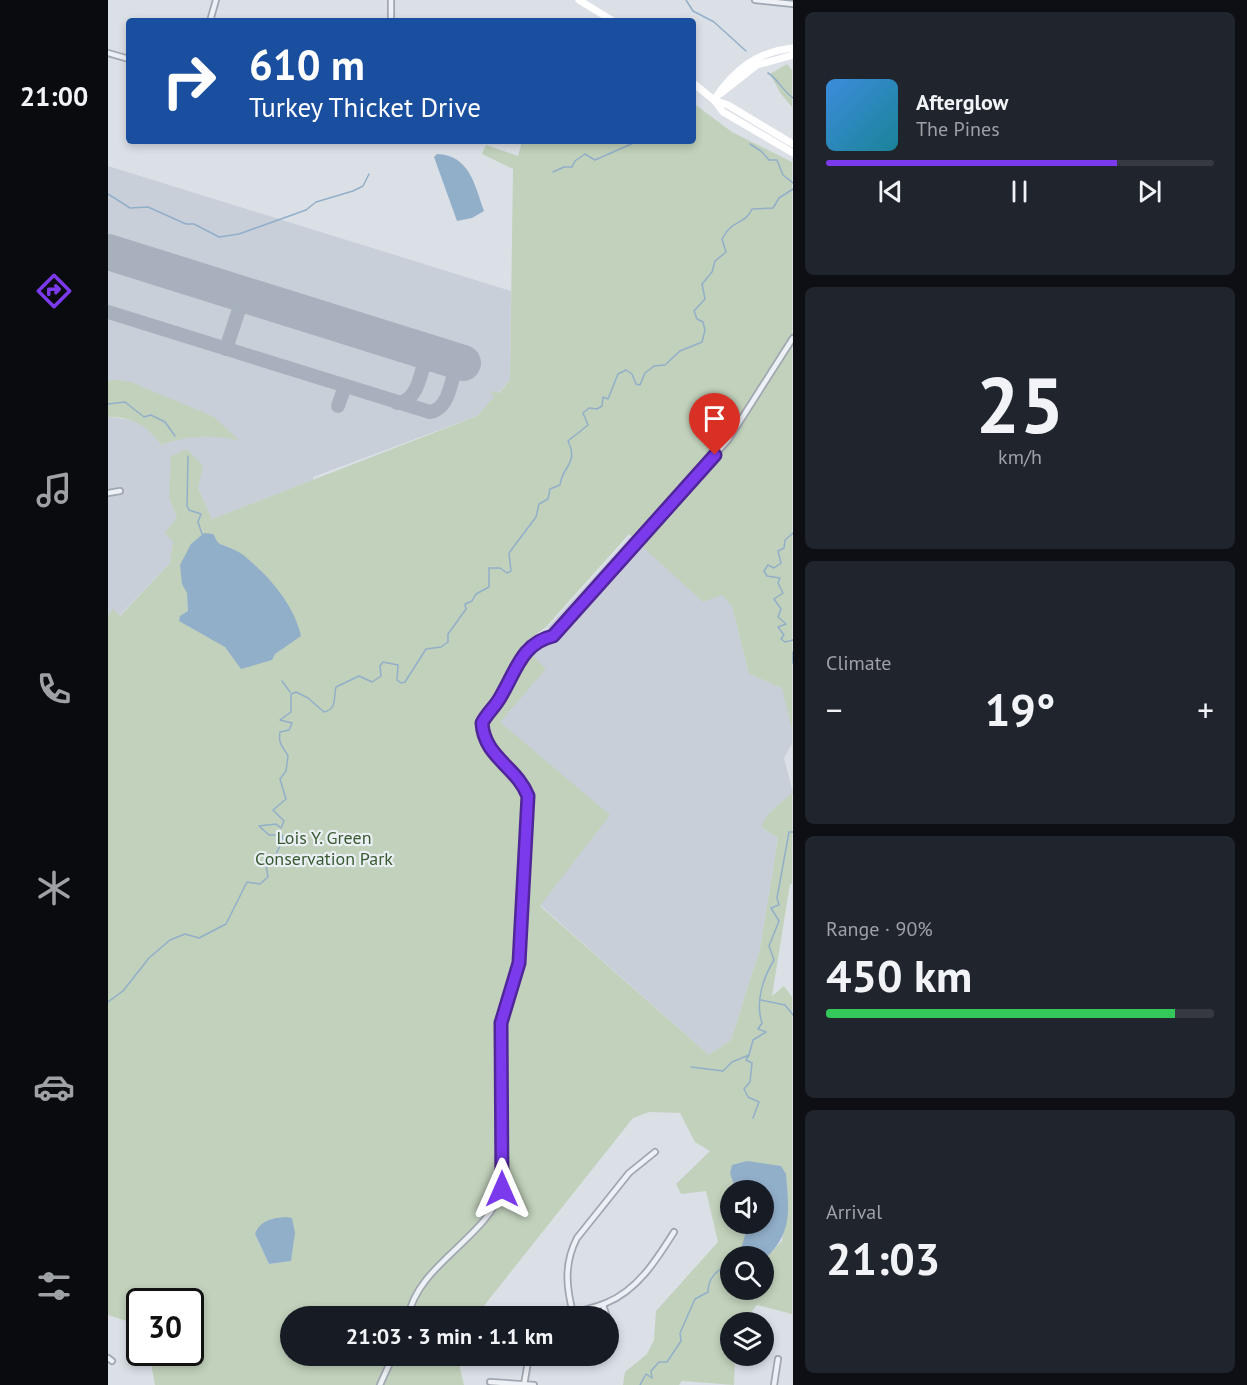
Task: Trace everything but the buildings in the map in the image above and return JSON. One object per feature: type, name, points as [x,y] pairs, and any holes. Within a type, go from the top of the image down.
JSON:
[{"type":"main road","points":[[579,0],[609,18]]},
{"type":"main road","points":[[714,100],[733,74],[752,60],[792,48]]},
{"type":"main road","points":[[714,100],[757,65],[792,55]]},
{"type":"main road","points":[[696,85],[714,100],[723,112],[792,153]]},
{"type":"main road","points":[[714,100],[729,105],[792,144]]},
{"type":"street","points":[[211,18],[216,0]]},
{"type":"street","points":[[391,0],[391,18]]},
{"type":"street","points":[[755,0],[792,4]]},
{"type":"street","points":[[108,53],[126,58]]},
{"type":"street","points":[[412,1306],[425,1282],[488,1213],[499,1199],[502,1189],[501,1023],[519,963],[528,796],[525,788],[492,753],[482,723],[500,698],[527,651],[540,639],[553,636],[728,440],[792,338]]},
{"type":"street","points":[[108,493],[120,491]]},
{"type":"street","points":[[572,1306],[567,1281],[571,1250],[629,1173],[655,1152]]},
{"type":"street","points":[[599,1306],[627,1292],[642,1277],[674,1232]]},
{"type":"street","points":[[774,1385],[778,1359]]},
{"type":"street","points":[[380,1385],[389,1366]]},
{"type":"street","points":[[524,1384],[527,1366]]},
{"type":"street","points":[[490,1382],[534,1385]]},
{"type":"shaded area","points":[[108,166],[511,291],[510,380],[477,416],[313,477],[313,480],[212,519],[198,488],[169,498],[177,517],[170,563],[119,616],[113,610],[108,615],[108,417],[133,420],[151,431],[161,445],[190,436],[220,437],[108,396]]},
{"type":"shaded area","points":[[656,509],[732,606],[749,674],[783,688],[792,729],[792,744],[784,758],[793,793],[768,814],[762,828],[778,838],[760,949],[731,1040],[709,1055],[540,905],[491,716],[519,668],[540,642],[549,626]]},
{"type":"green space","points":[[787,64],[792,70],[792,107],[781,94],[770,74]]},
{"type":"green space","name":"Lois Y. Green Conservation Park","points":[[696,105],[732,132],[792,162],[792,729],[782,688],[749,674],[732,606],[722,595],[703,602],[629,534],[546,627],[522,645],[546,669],[500,722],[610,815],[540,906],[709,1055],[731,1040],[760,949],[778,838],[761,827],[768,814],[792,793],[792,884],[790,884],[772,996],[784,986],[792,997],[792,1314],[757,1305],[751,1312],[720,1312],[720,1366],[735,1366],[734,1385],[682,1381],[679,1385],[623,1385],[625,1372],[647,1354],[654,1340],[656,1311],[718,1242],[706,1191],[681,1194],[676,1184],[710,1151],[695,1142],[680,1113],[649,1112],[633,1118],[484,1306],[280,1306],[280,1366],[459,1366],[464,1385],[155,1385],[151,1366],[204,1366],[204,1288],[126,1288],[126,1321],[108,1315],[108,615],[113,609],[120,616],[170,563],[173,542],[165,533],[177,517],[169,498],[171,456],[187,449],[203,466],[198,488],[212,519],[477,416],[494,397],[490,391],[499,393],[510,380],[513,169],[482,154],[486,145],[518,156],[521,144],[696,144]],"holes":[[[731,1173],[746,1180],[774,1180],[774,1193],[788,1199],[782,1241],[774,1249],[774,1300],[720,1300],[720,1246],[742,1246],[745,1235],[720,1234],[720,1180],[733,1180]],[[255,1234],[294,1239],[291,1261],[269,1264]]]},
{"type":"green space","points":[[108,381],[131,382],[214,417],[239,440],[200,437],[181,439],[161,445],[144,427],[132,421],[108,417]]},
{"type":"water","points":[[437,154],[457,160],[464,166],[474,182],[484,211],[472,218],[457,221],[434,157]]},
{"type":"water","points":[[204,533],[213,534],[218,543],[242,554],[273,584],[288,604],[301,636],[275,654],[272,660],[241,669],[225,647],[179,621],[180,616],[188,611],[187,593],[182,584],[180,565],[191,544]]},
{"type":"water","points":[[747,1161],[781,1166],[786,1174],[787,1221],[774,1249],[774,1246],[742,1246],[745,1234],[774,1234],[774,1180],[732,1180],[730,1173],[732,1165]]},
{"type":"water","points":[[286,1217],[292,1218],[295,1233],[291,1261],[269,1264],[255,1234],[264,1223]]},
{"type":"waterway","points":[[686,0],[693,11],[714,22],[746,51]]},
{"type":"waterway","points":[[768,73],[793,98]]},
{"type":"waterway","points":[[553,172],[564,167],[572,167],[575,161],[585,154],[595,160],[631,144]]},
{"type":"waterway","points":[[750,144],[769,160],[777,160],[783,175],[793,183]]},
{"type":"waterway","points":[[108,194],[130,208],[148,207],[186,224],[194,224],[219,237],[239,234],[306,210],[316,202],[353,191],[363,186],[369,174]]},
{"type":"waterway","points":[[108,1002],[123,991],[149,958],[170,940],[185,934],[199,938],[226,924],[247,882],[260,884],[268,877],[266,865],[276,854],[283,840],[282,835],[269,835],[259,826],[276,824],[281,828],[284,821],[273,810],[286,799],[280,779],[286,771],[288,756],[281,745],[280,732],[289,730],[292,723],[280,720],[291,712],[291,694],[296,692],[308,698],[324,712],[333,705],[336,687],[359,676],[372,682],[381,676],[380,666],[383,662],[398,665],[397,680],[401,683],[405,682],[426,649],[441,647],[448,642],[448,634],[466,609],[465,604],[472,601],[476,594],[489,587],[489,568],[500,568],[507,573],[511,571],[509,553],[536,517],[539,504],[548,499],[550,489],[560,485],[571,460],[568,441],[588,425],[583,413],[589,408],[597,409],[602,406],[603,397],[608,399],[618,374],[626,370],[632,374],[636,384],[640,385],[645,373],[654,366],[665,365],[680,351],[702,342],[705,330],[703,322],[697,319],[694,311],[705,299],[702,284],[712,272],[715,261],[726,252],[722,239],[730,228],[746,218],[752,209],[773,208],[779,198],[793,189]]},
{"type":"waterway","points":[[108,404],[125,402],[144,417],[151,415],[165,422],[175,436]]},
{"type":"waterway","points":[[188,456],[187,506],[189,510],[201,514],[198,522],[202,534]]},
{"type":"waterway","points":[[793,533],[785,540],[784,548],[778,551],[781,563],[774,568],[768,565],[764,571],[767,576],[780,578],[778,583],[783,593],[774,599],[781,609],[778,617],[786,624],[778,627],[784,635],[781,639],[785,642],[793,640]]},
{"type":"waterway","points":[[793,652],[793,663]]},
{"type":"waterway","points":[[282,681],[290,692]]},
{"type":"waterway","points":[[691,1067],[723,1071],[732,1062],[749,1055],[753,1040],[766,1032],[758,1029],[762,1023],[759,1007],[766,974],[774,960],[769,946],[779,921],[771,908],[779,905],[777,898],[789,832],[793,832]]},
{"type":"waterway","points":[[761,1000],[785,1005],[793,1015]]},
{"type":"waterway","points":[[749,1055],[746,1060],[752,1063],[750,1082],[744,1089],[748,1097],[759,1102],[753,1118]]},
{"type":"waterway","points":[[640,1385],[646,1374],[652,1378],[651,1371],[659,1362],[667,1362],[681,1341],[680,1333],[695,1299],[708,1292],[712,1278],[720,1270]]},
{"type":"taxiway","points":[[226,349],[244,294]]},
{"type":"taxiway","points":[[108,312],[430,412],[437,410],[446,399],[457,361]]},
{"type":"taxiway","points":[[397,403],[404,401],[415,391],[427,351]]},
{"type":"taxiway","points":[[338,406],[345,386]]},
{"type":"runway","points":[[108,252],[463,363]]},
{"type":"route","points":[[502,1189],[503,1055],[501,1023],[519,963],[528,796],[525,788],[492,753],[486,743],[482,723],[500,698],[527,651],[540,639],[553,636],[715,455]]}]
